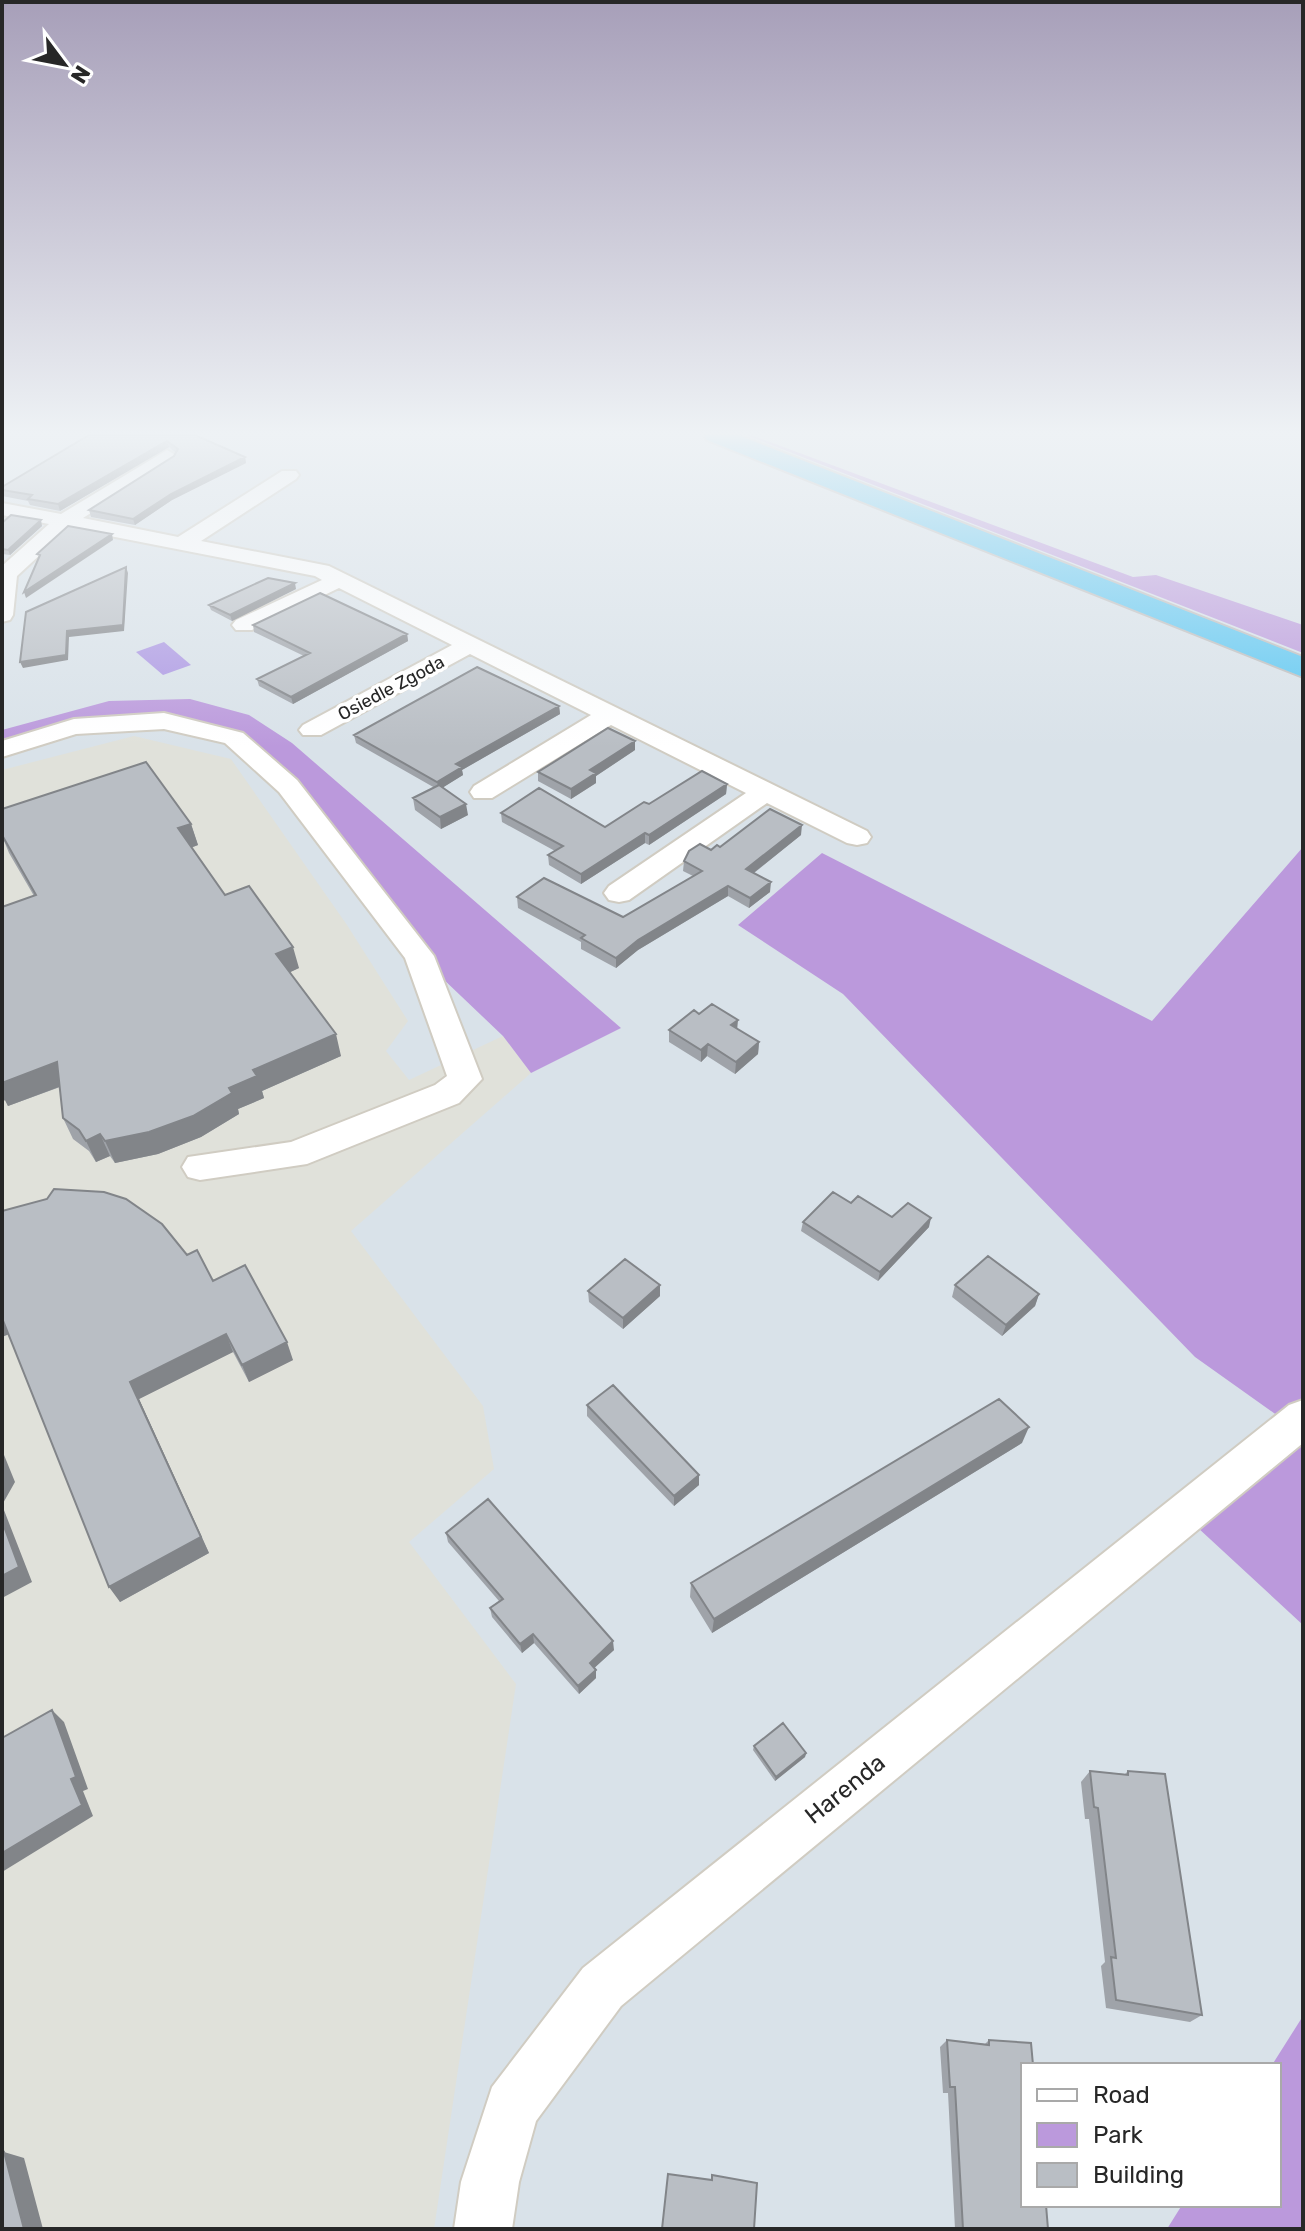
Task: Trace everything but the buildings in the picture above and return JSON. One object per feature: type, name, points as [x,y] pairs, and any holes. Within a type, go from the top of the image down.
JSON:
[{"type":"highway","points":[[978,539],[1303,668]]},
{"type":"street","points":[[2,615],[6,574],[45,539]]},
{"type":"street","name":"Osiedle Zgoda","points":[[158,539],[321,571],[857,837]]},
{"type":"street","points":[[182,544],[190,539]]},
{"type":"street","points":[[244,625],[339,580]]},
{"type":"street","name":"Osiedle Zgoda","points":[[312,730],[469,645]]},
{"type":"street","points":[[483,792],[609,715]]},
{"type":"street","points":[[2,749],[74,727],[164,721],[234,738],[288,786],[419,956],[465,1079],[447,1094],[295,1155],[200,1167]]},
{"type":"street","points":[[619,893],[765,792]]},
{"type":"street","name":"Harenda","points":[[483,2229],[490,2182],[512,2107],[602,1987],[1303,1418]]},
{"type":"shaded area","points":[[164,642],[191,665],[163,675],[136,652]]},
{"type":"shaded area","points":[[134,736],[231,759],[347,925],[408,1021],[386,1051],[409,1080],[503,1036],[531,1073],[351,1231],[483,1406],[494,1469],[409,1542],[516,1684],[434,2229],[2,2229],[2,770]]},
{"type":"green space","points":[[1012,539],[1031,539],[1133,577],[1156,575],[1303,625],[1303,653]]},
{"type":"green space","points":[[190,699],[249,715],[292,743],[621,1028],[531,1073],[503,1036],[419,956],[234,738],[164,721],[74,727],[2,749],[2,730],[109,701]]},
{"type":"green space","points":[[1303,847],[1303,1625],[1184,1515],[1292,1426],[1195,1357],[843,994],[738,925],[822,853],[1152,1021]]},
{"type":"green space","points":[[1303,2016],[1303,2229],[1167,2229],[1181,2207],[1281,2207],[1281,2063],[1273,2063]]}]
